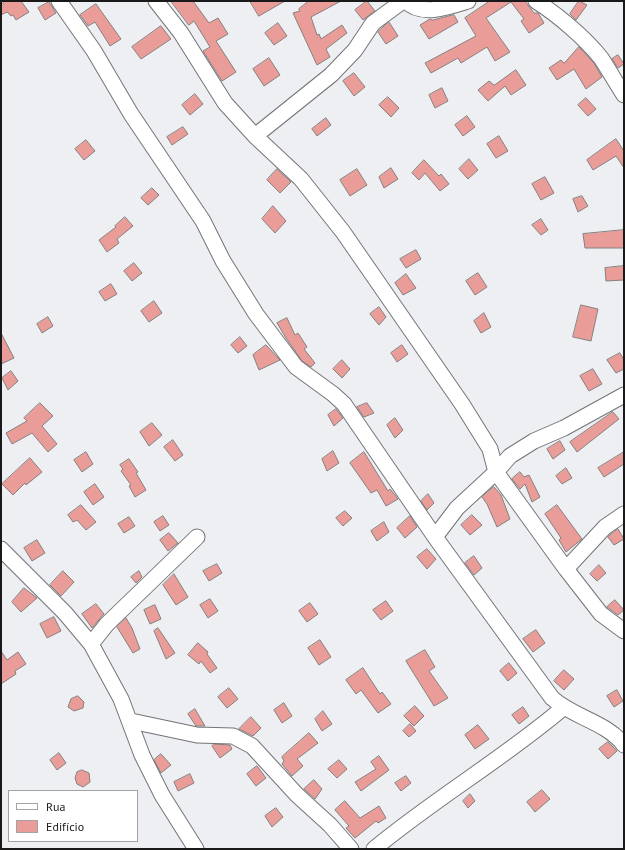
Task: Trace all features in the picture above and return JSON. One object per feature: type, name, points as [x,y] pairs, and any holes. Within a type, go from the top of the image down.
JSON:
[{"type":"street","points":[[58,1],[94,51],[131,114],[203,221],[223,261],[256,314],[296,367],[334,394],[344,404],[435,537],[552,698],[563,708],[599,724],[617,736],[624,745]]},
{"type":"street","points":[[156,1],[182,33],[225,103],[255,136],[301,179],[343,232],[462,404],[490,449],[496,472],[566,569],[601,614],[624,631]]},
{"type":"street","points":[[255,136],[331,75],[355,50],[373,24],[403,1]]},
{"type":"street","points":[[406,1],[417,8],[429,10],[468,1]]},
{"type":"street","points":[[536,1],[561,20],[591,48],[600,58],[624,95]]},
{"type":"street","points":[[435,537],[457,508],[496,472],[510,456],[522,448],[624,395]]},
{"type":"street","points":[[566,569],[605,527],[624,514]]},
{"type":"street","points":[[91,644],[107,624],[197,537]]},
{"type":"street","points":[[1,549],[66,613],[91,644],[113,681],[131,721],[142,755],[162,795],[196,849]]},
{"type":"street","points":[[374,849],[475,774],[515,747],[563,708]]},
{"type":"street","points":[[131,721],[197,735],[233,736],[252,746],[297,795],[330,825],[351,849]]},
{"type":"building","points":[[6,1],[21,1],[29,12],[16,20],[13,15],[11,16],[7,12],[1,15],[1,5]]},
{"type":"building","points":[[171,1],[193,1],[209,23],[218,18],[228,34],[216,41],[236,72],[222,81],[203,51],[210,47],[194,21],[189,25]]},
{"type":"building","points":[[250,1],[285,1],[259,16]]},
{"type":"building","points":[[309,1],[341,1],[311,17],[317,35],[319,34],[321,39],[342,25],[347,33],[326,49],[330,57],[317,65],[293,13],[300,11],[299,9]]},
{"type":"building","points":[[367,1],[375,11],[363,20],[355,10]]},
{"type":"building","points":[[490,1],[525,1],[534,13],[538,13],[544,23],[529,33],[521,21],[524,19],[511,2],[486,18],[510,52],[495,61],[487,47],[461,63],[458,58],[431,73],[425,63],[476,36],[465,18]]},
{"type":"building","points":[[579,1],[587,5],[576,20],[570,14]]},
{"type":"building","points":[[49,2],[56,13],[45,20],[38,8]]},
{"type":"building","points":[[96,4],[121,39],[110,46],[95,22],[88,26],[80,15]]},
{"type":"building","points":[[454,15],[458,22],[429,39],[420,25],[430,19],[432,20]]},
{"type":"building","points":[[389,22],[398,36],[386,44],[378,32]]},
{"type":"building","points":[[278,23],[287,36],[274,45],[265,33]]},
{"type":"building","points":[[161,26],[171,39],[141,59],[132,47]]},
{"type":"building","points":[[579,47],[594,63],[602,77],[586,89],[574,69],[557,80],[549,68],[561,60],[564,63]]},
{"type":"building","points":[[618,55],[624,64],[618,68],[612,59]]},
{"type":"building","points":[[269,58],[280,75],[264,86],[253,69]]},
{"type":"building","points":[[516,70],[526,85],[511,95],[505,86],[488,101],[478,90],[489,81],[494,85]]},
{"type":"building","points":[[354,73],[365,87],[354,96],[343,81]]},
{"type":"building","points":[[442,88],[448,101],[435,108],[429,95]]},
{"type":"building","points":[[195,94],[203,104],[190,115],[182,105]]},
{"type":"building","points":[[388,97],[399,108],[391,117],[379,105]]},
{"type":"building","points":[[586,98],[596,109],[588,116],[578,105]]},
{"type":"building","points":[[467,116],[475,127],[463,136],[455,125]]},
{"type":"building","points":[[326,118],[331,125],[317,136],[312,129]]},
{"type":"building","points":[[183,127],[188,134],[172,145],[167,137]]},
{"type":"building","points":[[499,136],[508,151],[496,158],[487,144]]},
{"type":"building","points":[[616,139],[624,151],[624,168],[616,156],[593,170],[587,160]]},
{"type":"building","points":[[86,140],[95,151],[84,160],[75,149]]},
{"type":"building","points":[[469,159],[478,170],[468,179],[459,169]]},
{"type":"building","points":[[424,160],[439,176],[441,174],[449,184],[440,191],[425,173],[419,180],[412,173]]},
{"type":"building","points":[[391,168],[398,179],[384,188],[379,177]]},
{"type":"building","points":[[277,169],[291,182],[280,193],[267,180]]},
{"type":"building","points":[[357,169],[367,185],[350,196],[340,180]]},
{"type":"building","points":[[545,177],[554,193],[541,200],[532,184]]},
{"type":"building","points":[[152,188],[159,195],[148,205],[141,198]]},
{"type":"building","points":[[582,196],[588,206],[578,212],[573,199]]},
{"type":"building","points":[[273,206],[286,221],[275,233],[262,219]]},
{"type":"building","points":[[125,217],[133,226],[117,239],[119,243],[107,252],[99,240],[116,227],[115,226]]},
{"type":"building","points":[[541,219],[548,230],[541,235],[532,225]]},
{"type":"building","points":[[624,230],[624,248],[585,248],[583,234]]},
{"type":"building","points":[[416,250],[421,259],[406,268],[400,259]]},
{"type":"building","points":[[134,263],[142,273],[132,281],[124,271]]},
{"type":"building","points":[[624,266],[624,280],[606,281],[605,268]]},
{"type":"building","points":[[478,273],[487,287],[475,295],[466,281]]},
{"type":"building","points":[[406,274],[416,288],[403,295],[395,283]]},
{"type":"building","points":[[111,284],[117,294],[105,301],[99,292]]},
{"type":"building","points":[[154,301],[162,313],[149,322],[141,311]]},
{"type":"building","points":[[581,305],[598,309],[591,341],[573,337]]},
{"type":"building","points":[[379,307],[386,317],[379,325],[370,314]]},
{"type":"building","points":[[484,313],[491,327],[481,333],[474,321]]},
{"type":"building","points":[[48,317],[53,326],[42,333],[37,324]]},
{"type":"building","points":[[287,318],[295,335],[298,333],[307,347],[304,349],[315,363],[311,367],[302,361],[277,323]]},
{"type":"building","points":[[1,333],[14,358],[1,364]]},
{"type":"building","points":[[240,337],[247,346],[238,353],[231,345]]},
{"type":"building","points":[[266,345],[280,360],[259,370],[253,355]]},
{"type":"building","points":[[402,345],[408,354],[397,362],[391,353]]},
{"type":"building","points":[[620,353],[624,360],[624,369],[616,373],[607,360]]},
{"type":"building","points":[[342,360],[350,369],[342,378],[333,369]]},
{"type":"building","points":[[593,369],[602,384],[589,391],[580,376]]},
{"type":"building","points":[[11,371],[18,381],[8,390],[2,378]]},
{"type":"building","points":[[40,403],[53,416],[42,426],[57,444],[48,452],[32,433],[12,444],[6,433],[27,421],[24,418]]},
{"type":"building","points":[[367,403],[374,413],[364,417],[357,407]]},
{"type":"building","points":[[336,409],[343,418],[334,426],[328,415]]},
{"type":"building","points":[[613,412],[619,419],[577,452],[570,442]]},
{"type":"building","points":[[395,418],[403,430],[395,438],[387,425]]},
{"type":"building","points":[[152,423],[162,435],[149,446],[140,432]]},
{"type":"building","points":[[173,440],[183,455],[175,461],[164,447]]},
{"type":"building","points":[[560,441],[565,450],[553,459],[547,449]]},
{"type":"building","points":[[333,451],[339,463],[327,471],[322,459]]},
{"type":"building","points":[[86,452],[93,464],[82,472],[74,460]]},
{"type":"building","points":[[364,452],[388,491],[390,489],[398,499],[386,506],[377,490],[371,493],[350,463]]},
{"type":"building","points":[[624,452],[624,464],[604,477],[598,468]]},
{"type":"building","points":[[30,458],[42,472],[26,485],[25,483],[13,495],[2,484]]},
{"type":"building","points":[[129,459],[138,472],[136,473],[146,490],[135,497],[129,486],[131,485],[121,471],[123,469],[120,465]]},
{"type":"building","points":[[566,468],[572,478],[562,484],[556,476]]},
{"type":"building","points":[[520,472],[524,477],[529,475],[540,497],[532,502],[525,484],[520,489],[512,479]]},
{"type":"building","points":[[95,484],[104,497],[93,505],[84,492]]},
{"type":"building","points":[[494,487],[501,495],[510,519],[497,527],[487,504],[482,497]]},
{"type":"building","points":[[428,494],[434,503],[427,510],[421,501]]},
{"type":"building","points":[[81,505],[96,522],[86,530],[77,520],[73,522],[68,515]]},
{"type":"building","points":[[557,505],[582,539],[566,552],[559,540],[561,538],[545,514]]},
{"type":"building","points":[[345,511],[352,518],[343,526],[336,518]]},
{"type":"building","points":[[472,515],[482,525],[470,535],[461,525]]},
{"type":"building","points":[[163,516],[169,525],[160,531],[154,522]]},
{"type":"building","points":[[410,516],[417,527],[405,538],[397,528]]},
{"type":"building","points":[[129,517],[135,526],[124,533],[118,524]]},
{"type":"building","points":[[384,522],[389,532],[377,541],[371,531]]},
{"type":"building","points":[[618,529],[624,539],[614,545],[608,537]]},
{"type":"building","points":[[169,533],[178,543],[168,551],[160,540]]},
{"type":"building","points":[[37,540],[45,553],[32,561],[24,548]]},
{"type":"building","points":[[427,549],[436,559],[427,569],[417,557]]},
{"type":"building","points":[[474,556],[482,568],[474,575],[465,563]]},
{"type":"building","points":[[217,564],[222,573],[209,581],[203,571]]},
{"type":"building","points":[[599,565],[606,573],[597,581],[590,574]]},
{"type":"building","points":[[63,571],[74,582],[61,596],[50,585]]},
{"type":"building","points":[[139,571],[142,577],[136,583],[131,577]]},
{"type":"building","points":[[174,574],[188,597],[176,605],[163,585]]},
{"type":"building","points":[[24,588],[37,598],[21,612],[12,602]]},
{"type":"building","points":[[210,599],[218,611],[208,618],[200,605]]},
{"type":"building","points":[[615,600],[624,610],[618,615],[607,607]]},
{"type":"building","points":[[386,601],[393,611],[381,620],[373,610]]},
{"type":"building","points":[[310,603],[318,614],[307,622],[299,611]]},
{"type":"building","points":[[96,604],[104,614],[92,628],[82,614]]},
{"type":"building","points":[[155,605],[161,619],[150,624],[144,610]]},
{"type":"building","points":[[54,617],[61,631],[47,638],[40,624]]},
{"type":"building","points":[[126,618],[132,628],[140,649],[133,653],[117,627]]},
{"type":"building","points":[[158,628],[175,653],[166,659],[154,631]]},
{"type":"building","points":[[536,630],[545,643],[533,652],[523,639]]},
{"type":"building","points":[[320,640],[331,657],[319,665],[308,648]]},
{"type":"building","points":[[198,643],[208,652],[207,654],[217,668],[210,673],[201,661],[199,664],[188,655]]},
{"type":"building","points":[[425,650],[435,667],[429,671],[448,698],[434,706],[406,661]]},
{"type":"building","points":[[1,651],[7,660],[18,652],[26,664],[15,671],[16,674],[1,684]]},
{"type":"building","points":[[509,663],[517,673],[508,681],[500,671]]},
{"type":"building","points":[[363,668],[380,694],[382,692],[391,704],[378,713],[361,690],[356,694],[346,680]]},
{"type":"building","points":[[564,670],[574,679],[564,690],[554,681]]},
{"type":"building","points":[[229,688],[238,699],[227,708],[218,697]]},
{"type":"building","points":[[617,690],[623,701],[614,707],[607,696]]},
{"type":"building","points":[[78,696],[84,702],[83,708],[74,711],[68,707],[71,699]]},
{"type":"building","points":[[284,703],[292,716],[282,723],[274,710]]},
{"type":"building","points":[[415,706],[424,716],[414,726],[404,716]]},
{"type":"building","points":[[523,707],[529,716],[519,724],[512,715]]},
{"type":"building","points":[[195,709],[205,726],[196,726],[188,714]]},
{"type":"building","points":[[323,711],[332,724],[322,731],[315,719]]},
{"type":"building","points":[[251,717],[261,728],[253,736],[239,729]]},
{"type":"building","points":[[410,724],[416,731],[409,737],[403,731]]},
{"type":"building","points":[[478,725],[489,739],[475,749],[465,735]]},
{"type":"building","points":[[309,733],[318,743],[297,759],[303,766],[292,776],[282,764],[284,761],[282,757]]},
{"type":"building","points":[[608,742],[617,751],[608,759],[599,749]]},
{"type":"building","points":[[214,744],[230,745],[232,749],[220,758],[212,746]]},
{"type":"building","points":[[59,753],[66,763],[57,770],[50,760]]},
{"type":"building","points":[[161,754],[171,765],[161,773],[154,760]]},
{"type":"building","points":[[379,756],[389,770],[361,791],[355,782],[376,769],[371,762]]},
{"type":"building","points":[[339,760],[347,769],[337,778],[328,769]]},
{"type":"building","points":[[257,766],[266,778],[256,786],[247,774]]},
{"type":"building","points":[[82,770],[89,773],[90,782],[83,787],[77,784],[75,778],[77,772]]},
{"type":"building","points":[[190,774],[194,783],[178,791],[174,782]]},
{"type":"building","points":[[406,776],[411,783],[401,791],[395,783]]},
{"type":"building","points":[[314,780],[322,789],[315,799],[304,789]]},
{"type":"building","points":[[542,790],[550,799],[535,812],[527,802]]},
{"type":"building","points":[[470,794],[475,801],[468,808],[463,801]]},
{"type":"building","points":[[345,801],[360,818],[379,806],[386,818],[378,823],[376,821],[355,838],[346,828],[349,826],[335,810]]},
{"type":"building","points":[[276,808],[283,817],[272,827],[265,816]]}]
